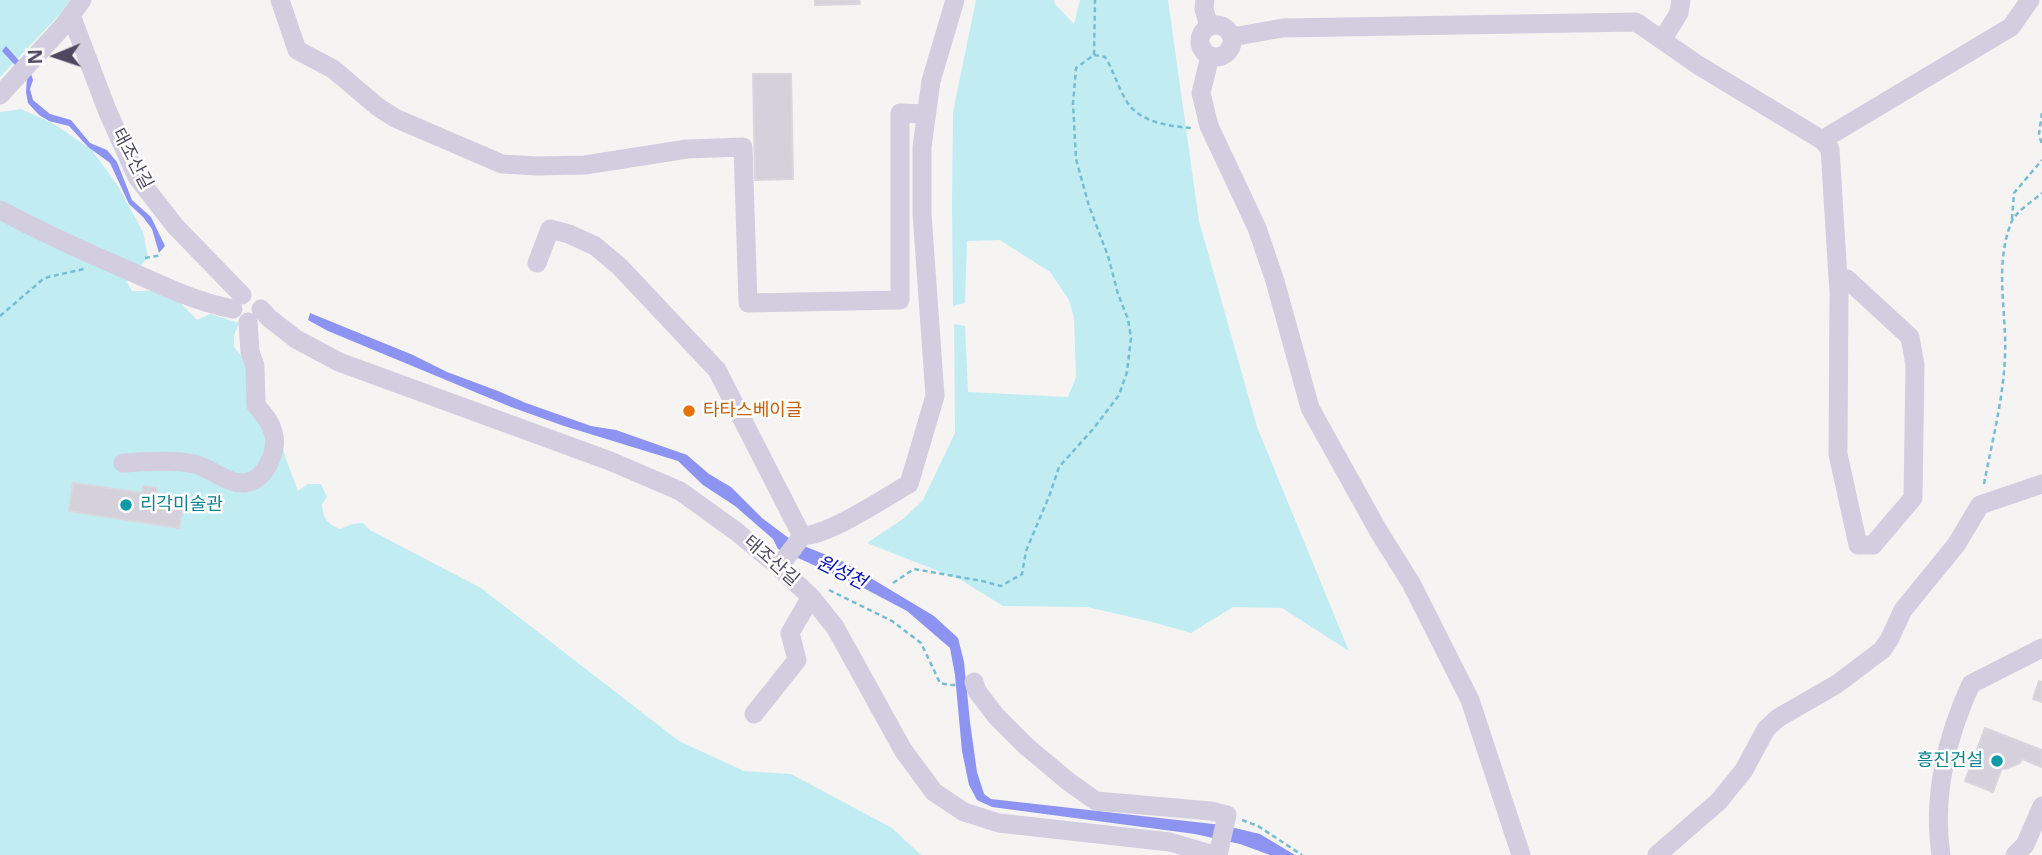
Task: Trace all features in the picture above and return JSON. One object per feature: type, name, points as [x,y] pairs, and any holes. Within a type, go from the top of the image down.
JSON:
[{"type":"street","points":[[280,0],[297,50],[333,69],[395,118],[502,164],[585,165],[687,149],[743,147],[748,303],[900,300],[900,113],[926,114]]},
{"type":"street","points":[[783,563],[800,539],[833,526],[909,484],[935,396],[922,214],[922,147],[931,81],[955,0]]},
{"type":"street","points":[[1205,0],[1204,9],[1209,26]]},
{"type":"street","points":[[1662,40],[1679,13],[1681,0]]},
{"type":"street","points":[[1822,140],[2011,27],[2030,0]]},
{"type":"street","points":[[3,91],[76,8]]},
{"type":"street","name":"태조산길","points":[[76,8],[107,110],[137,177],[246,309],[269,318],[296,339],[339,362],[610,461],[680,491],[783,563],[819,593],[903,750],[934,792],[964,812],[999,823],[1170,842],[1217,851]]},
{"type":"street","points":[[1231,37],[1283,28],[1636,22],[1698,65],[1822,140],[1830,149],[1838,278],[1838,454],[1858,545],[1873,545],[1913,498],[1915,365],[1910,337],[1847,279],[1838,278]]},
{"type":"street","points":[[1209,26],[1224,27],[1231,37],[1232,45],[1226,54],[1221,56],[1210,55],[1200,43],[1202,33],[1209,26]]},
{"type":"street","points":[[1210,55],[1201,93],[1211,130],[1257,228],[1275,281],[1310,408],[1379,532],[1411,583],[1470,700],[1521,855]]},
{"type":"street","points":[[0,210],[47,235],[186,296],[210,305],[246,309],[250,352],[255,366],[256,405],[267,416],[274,433],[275,446],[265,470],[258,478],[246,483],[229,481],[196,464],[123,463]]},
{"type":"street","points":[[537,263],[550,229],[569,234],[595,246],[619,266],[671,320],[717,370],[800,539]]},
{"type":"street","points":[[1657,855],[1719,801],[1744,770],[1772,723],[1837,684],[1882,650],[1903,610],[1956,545],[1980,505],[2042,484]]},
{"type":"street","points":[[754,714],[797,660],[790,633],[819,593]]},
{"type":"street","points":[[1941,855],[1938,817],[1944,766],[1950,737],[1971,684],[2042,648]]},
{"type":"street","points":[[974,682],[977,691],[996,716],[1026,746],[1096,801],[1211,811],[1226,817],[1217,851]]},
{"type":"street","points":[[2015,855],[2025,845],[2042,806]]},
{"type":"path","points":[[1094,55],[1095,0]]},
{"type":"path","points":[[893,583],[915,569],[1001,586],[1022,574],[1026,551],[1059,467],[1119,395],[1127,372],[1131,338],[1128,318],[1118,295],[1076,159],[1073,104],[1076,68],[1094,55],[1105,57],[1129,104],[1142,115],[1159,124],[1211,130]]},
{"type":"path","points":[[2042,113],[2039,134],[2042,145]]},
{"type":"path","points":[[1980,505],[2001,398],[2005,355],[2001,278],[2014,193],[2042,160]]},
{"type":"path","points":[[2012,219],[2042,193]]},
{"type":"path","points":[[135,260],[162,255]]},
{"type":"path","points":[[0,316],[48,277],[94,267]]},
{"type":"path","points":[[819,593],[892,621],[921,643],[940,683],[949,685]]},
{"type":"path","points":[[1226,817],[1258,826],[1302,855]]},
{"type":"shaded area","points":[[0,0],[70,0],[0,77]]},
{"type":"shaded area","points":[[976,0],[1054,0],[1074,24],[1080,0],[1168,0],[1199,221],[1257,427],[1349,651],[1282,608],[1233,607],[1191,633],[1087,607],[1003,606],[961,580],[867,543],[903,519],[923,500],[955,433],[954,324],[965,326],[968,392],[1068,397],[1076,377],[1074,318],[1069,300],[1050,272],[1000,240],[967,241],[965,303],[953,306],[953,112]]},
{"type":"shaded area","points":[[21,109],[54,124],[92,150],[118,186],[143,232],[148,257],[127,282],[132,291],[156,291],[166,288],[197,320],[210,314],[239,323],[234,335],[234,347],[245,361],[276,423],[298,491],[308,484],[321,484],[327,497],[322,504],[329,523],[340,529],[363,523],[370,530],[481,588],[679,741],[744,771],[791,774],[892,828],[921,855],[0,855],[0,112]]},
{"type":"water","points":[[6,46],[31,74],[33,80],[30,89],[33,100],[50,114],[71,120],[90,143],[107,150],[117,162],[132,200],[151,217],[165,246],[159,253],[152,229],[129,204],[110,163],[88,147],[69,126],[49,121],[28,103],[27,78],[2,51]]},
{"type":"water","name":"원성천","points":[[310,313],[526,403],[687,455],[709,474],[731,487],[762,518],[794,542],[844,562],[934,616],[958,638],[964,662],[977,772],[984,794],[991,799],[1222,825],[1260,834],[1295,855],[1270,855],[1240,844],[1195,834],[992,807],[977,800],[969,785],[962,751],[950,648],[907,611],[856,584],[778,549],[773,539],[735,506],[703,485],[678,461],[511,407],[328,331],[308,320]]},
{"type":"building","points":[[815,0],[859,0],[860,4],[815,5]]},
{"type":"building","points":[[753,74],[791,74],[793,179],[755,180]]},
{"type":"building","name":"리각미술관","points":[[73,483],[143,493],[143,486],[157,488],[157,495],[184,499],[179,528],[69,511]]},
{"type":"building","points":[[2039,681],[2042,682],[2042,702],[2033,699]]},
{"type":"building","name":"흥진건설","points":[[1985,728],[2042,750],[2042,767],[2022,759],[2020,763],[2002,768],[1993,792],[1965,781]]},
{"type":"place","name":"타타스베이글","points":[[689,411]]},
{"type":"place","name":"리각미술관","points":[[126,505]]},
{"type":"place","name":"흥진건설","points":[[1997,761]]}]
